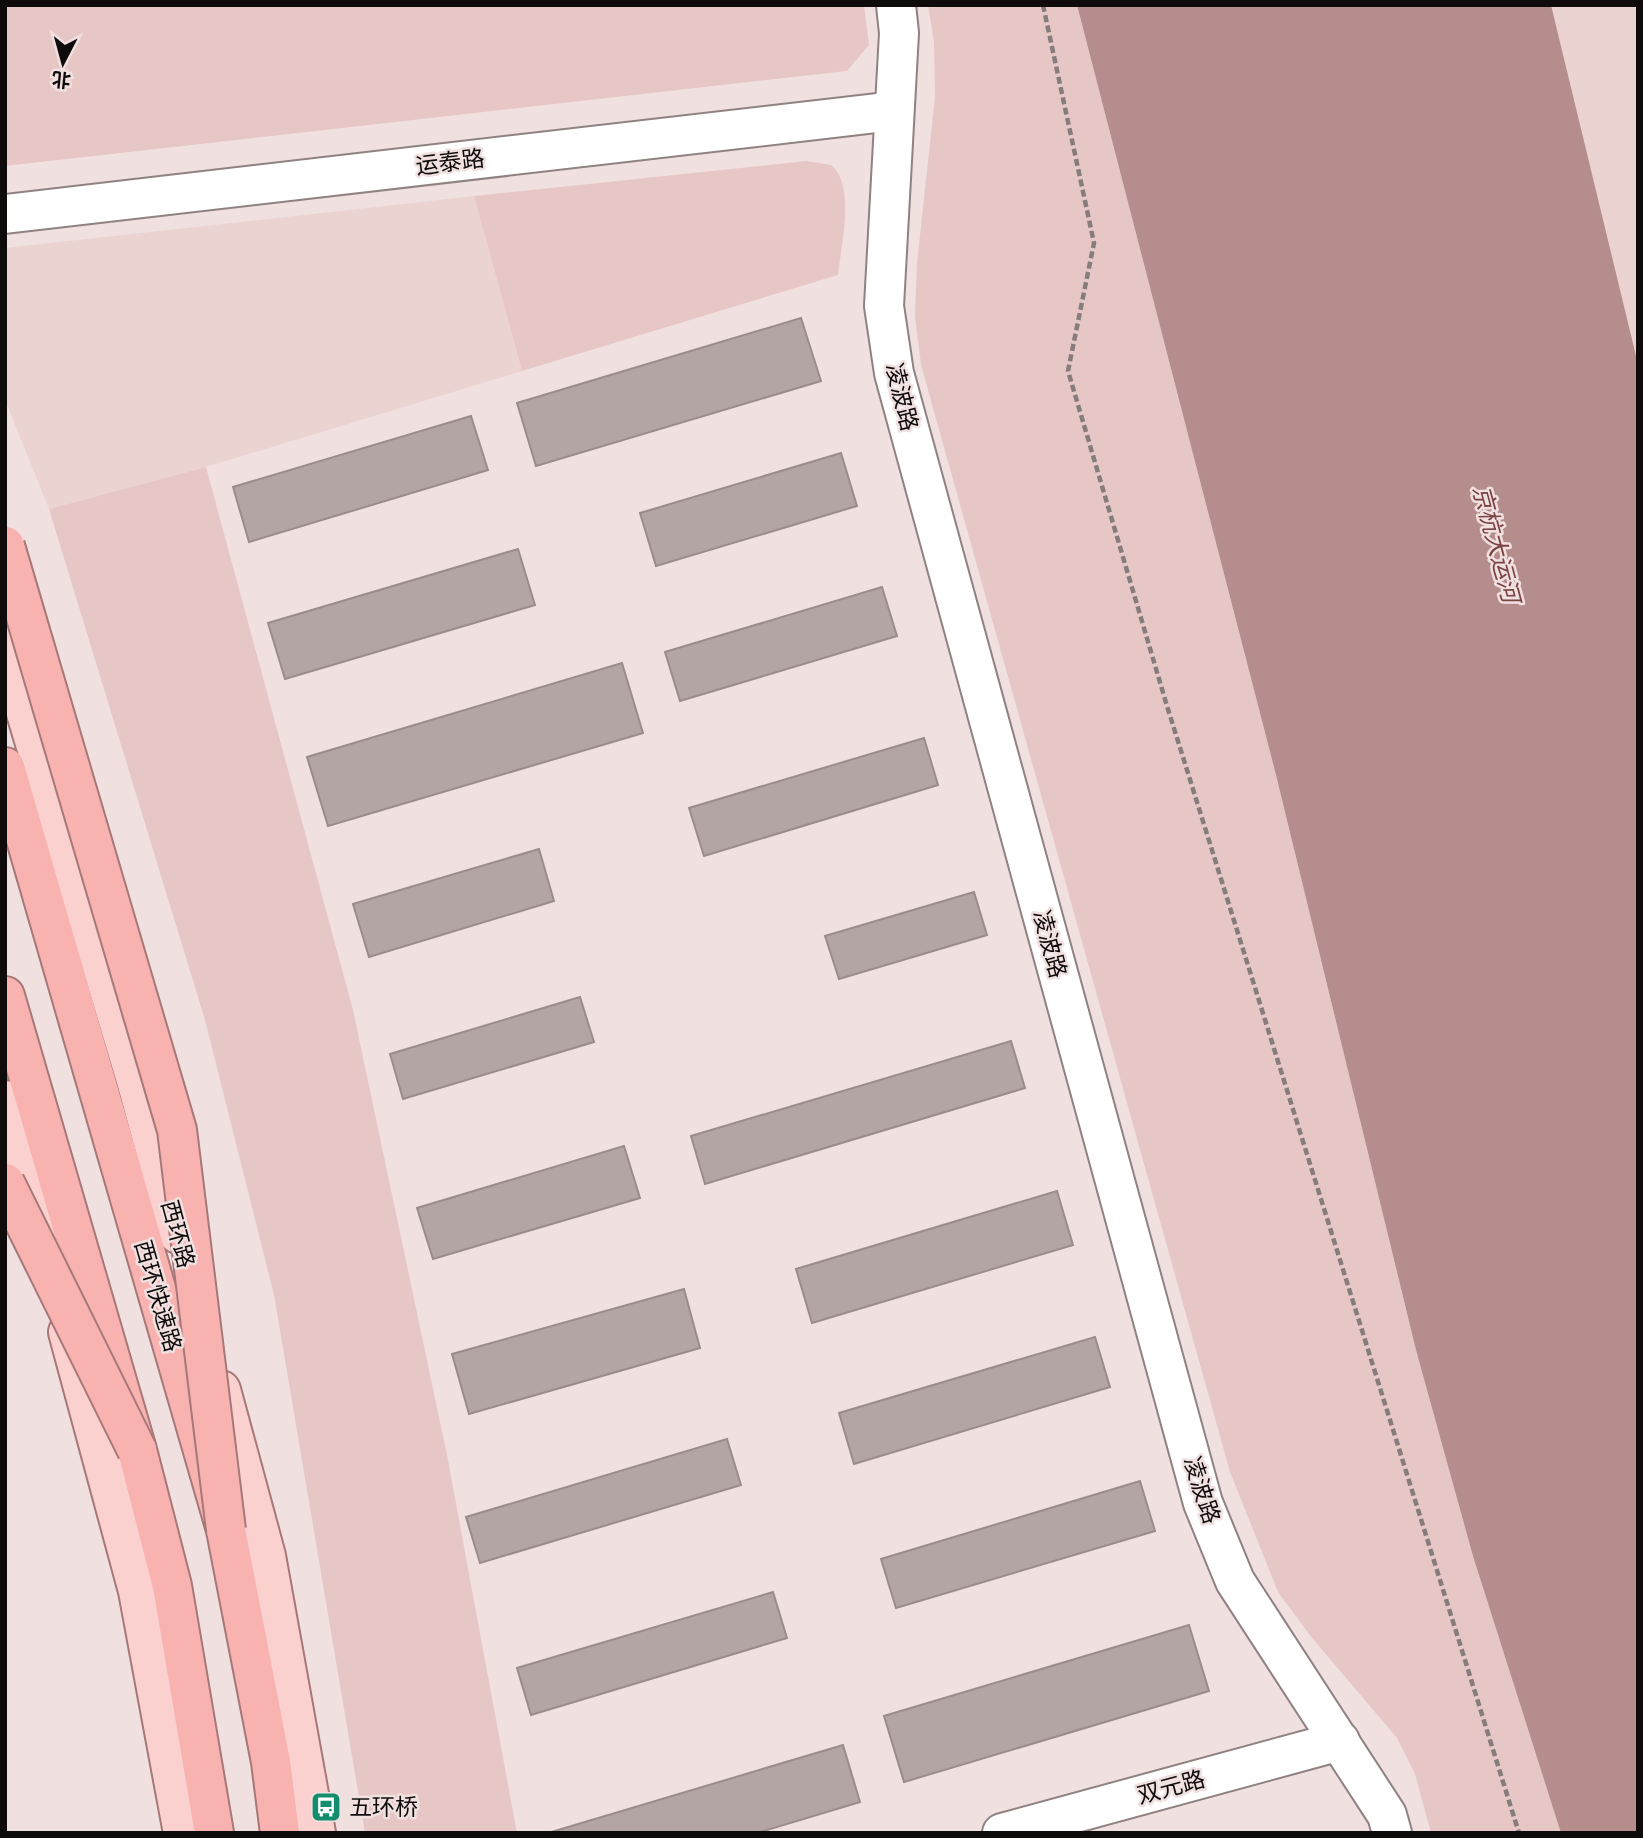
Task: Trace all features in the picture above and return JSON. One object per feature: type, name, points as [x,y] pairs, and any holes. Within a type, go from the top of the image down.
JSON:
[{"type":"highway","points":[[5,546],[177,1130],[226,1530]]},
{"type":"highway","name":"西环快速路","points":[[5,767],[226,1530],[271,1762],[280,1833]]},
{"type":"highway","points":[[5,996],[137,1450],[172,1586],[214,1833]]},
{"type":"highway","points":[[5,1183],[137,1450]]},
{"type":"main road","name":"西环路","points":[[5,643],[136,1080],[266,1556],[316,1833]]},
{"type":"main road","points":[[5,1100],[138,1591],[183,1833]]},
{"type":"street","name":"凌波路","points":[[896,5],[899,33],[884,306],[894,373],[1203,1503],[1235,1581],[1387,1815],[1392,1833]]},
{"type":"street","name":"运泰路","points":[[5,214],[894,111]]},
{"type":"street","name":"双元路","points":[[1002,1833],[1340,1741]]},
{"type":"path","points":[[1043,5],[1094,243],[1068,372],[1167,706],[1519,1833]]},
{"type":"shaded area","points":[[5,5],[864,5],[869,45],[847,71],[5,166]]},
{"type":"shaded area","points":[[928,5],[1077,5],[1276,775],[1416,1350],[1561,1833],[1431,1833],[1415,1774],[1397,1738],[1312,1638],[1278,1592],[1230,1472],[921,365],[915,316],[917,263],[935,97],[934,42]]},
{"type":"shaded area","points":[[1551,5],[1638,5],[1638,364],[1612,266]]},
{"type":"shaded area","points":[[806,161],[831,165],[839,174],[843,186],[845,216],[838,275],[522,371],[474,196]]},
{"type":"shaded area","points":[[474,196],[522,371],[206,467],[49,509],[5,400],[5,248]]},
{"type":"shaded area","points":[[206,467],[353,1010],[447,1455],[517,1833],[365,1833],[274,1295],[205,1020],[49,509]]},
{"type":"water","name":"京杭大运河","points":[[1077,5],[1551,5],[1638,364],[1638,1833],[1561,1833],[1473,1556],[1416,1350],[1276,775]]},
{"type":"building","points":[[801,318],[821,381],[536,466],[517,403]]},
{"type":"building","points":[[471,416],[488,470],[249,542],[233,487]]},
{"type":"building","points":[[841,453],[857,506],[656,566],[640,513]]},
{"type":"building","points":[[518,549],[535,605],[285,679],[268,623]]},
{"type":"building","points":[[882,587],[897,636],[680,701],[665,652]]},
{"type":"building","points":[[622,663],[643,733],[328,826],[307,757]]},
{"type":"building","points":[[924,738],[938,785],[704,856],[689,808]]},
{"type":"building","points":[[539,849],[554,901],[369,957],[353,904]]},
{"type":"building","points":[[974,892],[987,935],[839,979],[825,936]]},
{"type":"building","points":[[580,997],[594,1042],[403,1099],[390,1054]]},
{"type":"building","points":[[1011,1041],[1025,1088],[705,1184],[691,1136]]},
{"type":"building","points":[[624,1146],[640,1198],[433,1259],[417,1208]]},
{"type":"building","points":[[1057,1191],[1073,1245],[812,1323],[796,1269]]},
{"type":"building","points":[[684,1289],[700,1348],[469,1414],[452,1354]]},
{"type":"building","points":[[1095,1337],[1110,1387],[854,1464],[839,1413]]},
{"type":"building","points":[[727,1439],[741,1485],[480,1563],[466,1517]]},
{"type":"building","points":[[1140,1481],[1155,1531],[896,1608],[881,1559]]},
{"type":"building","points":[[773,1592],[787,1638],[531,1715],[517,1668]]},
{"type":"building","points":[[1189,1625],[1209,1691],[904,1782],[884,1716]]},
{"type":"building","points":[[843,1745],[860,1802],[757,1833],[548,1833]]},
{"type":"place","name":"五环桥","points":[[326,1807]]}]
